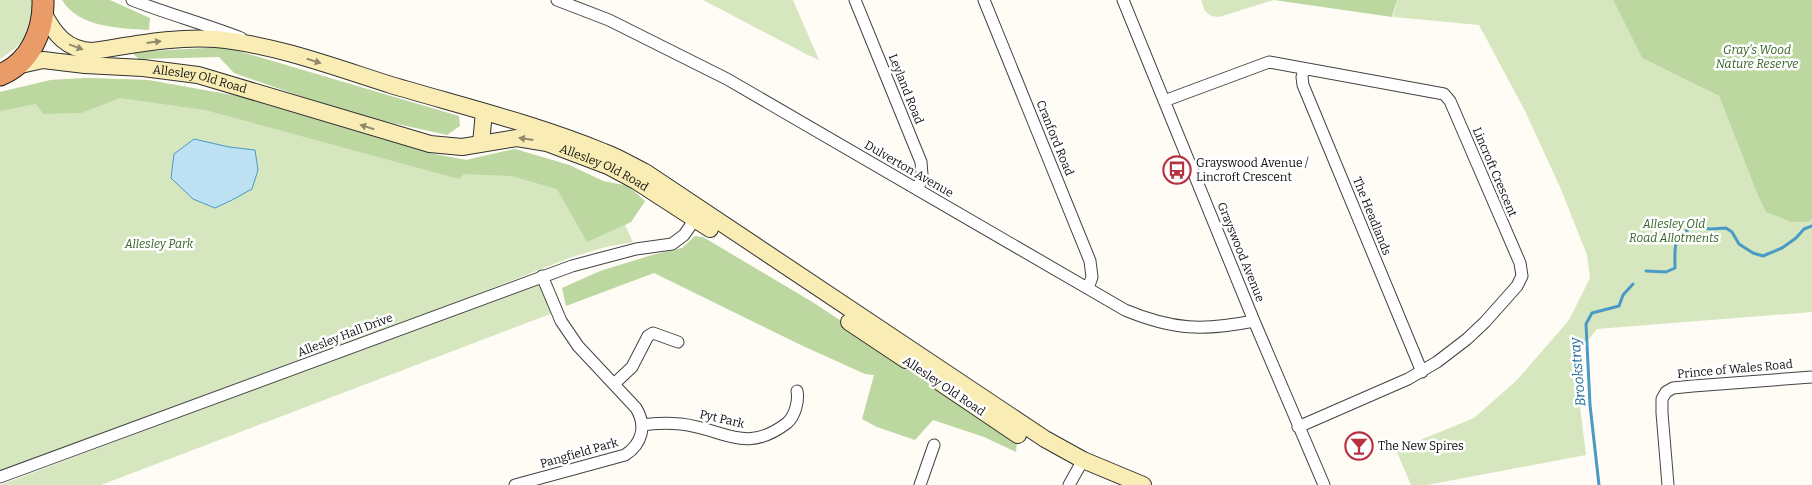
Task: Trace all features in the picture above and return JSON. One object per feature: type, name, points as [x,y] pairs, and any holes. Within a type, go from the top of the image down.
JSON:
[{"type":"highway","points":[[8,70],[26,57],[35,43],[43,6]]},
{"type":"main road","name":"Allesley Old Road","points":[[43,6],[50,24],[60,38],[74,48],[92,51],[158,41],[215,39],[270,49],[484,112],[605,152],[645,172],[1024,439],[1055,457],[1143,485]]},
{"type":"main road","name":"Allesley Old Road","points":[[8,70],[43,60],[85,66],[143,68],[198,75],[430,144],[462,147],[504,139],[527,138],[547,143],[608,166],[636,181],[877,334]]},
{"type":"main road","points":[[481,143],[484,112]]},
{"type":"main road","name":"Allesley Old Road","points":[[1081,464],[1118,485]]},
{"type":"street","name":"Allesley Old Road","points":[[132,0],[165,13],[202,22],[270,49]]},
{"type":"street","name":"Dulverton Avenue","points":[[556,0],[609,20],[727,79],[1124,310],[1166,324],[1186,328],[1214,328],[1254,322]]},
{"type":"street","name":"Leyland Road","points":[[855,0],[921,162],[922,175],[918,190]]},
{"type":"street","name":"Cranford Road","points":[[984,0],[1090,260],[1092,277],[1088,288]]},
{"type":"street","name":"Grayswood Avenue","points":[[1123,0],[1254,322],[1324,485]]},
{"type":"street","name":"Lincroft Crescent","points":[[1164,101],[1269,62],[1444,94],[1450,101],[1520,263],[1522,276],[1510,294],[1467,339],[1450,353],[1422,372],[1298,427]]},
{"type":"street","name":"The Headlands","points":[[1304,69],[1303,85],[1422,372]]},
{"type":"street","name":"Allesley Hall Drive","points":[[0,477],[542,276],[609,255],[672,244],[684,236],[695,219]]},
{"type":"street","points":[[542,276],[561,321],[578,346],[636,408],[642,425]]},
{"type":"street","points":[[614,384],[632,367],[648,336],[653,333],[678,342]]},
{"type":"street","name":"Prince of Wales Road","points":[[1668,485],[1662,413],[1662,398],[1666,392],[1673,388],[1812,377]]},
{"type":"street","name":"Pyt Park","points":[[642,425],[682,424],[739,439],[760,438],[778,430],[791,420],[798,400],[797,391]]},
{"type":"street","name":"Pangfield Park","points":[[515,485],[625,455],[637,445],[642,432],[642,425]]},
{"type":"street","points":[[920,485],[934,445]]},
{"type":"street","points":[[1070,485],[1081,464]]},
{"type":"green space","points":[[0,0],[37,0],[32,20],[22,41],[10,53],[0,59]]},
{"type":"green space","points":[[62,0],[110,0],[150,18],[149,30],[113,27],[89,21],[69,9]]},
{"type":"green space","points":[[703,0],[793,0],[819,60],[808,55]]},
{"type":"green space","points":[[1201,0],[1274,0],[1219,17],[1211,16],[1205,11]]},
{"type":"green space","points":[[1274,0],[1397,0],[1392,17]]},
{"type":"green space","name":"Allesley Old Road Allotments","points":[[1397,0],[1613,0],[1642,58],[1719,96],[1756,191],[1809,222],[1812,219],[1812,312],[1597,329],[1574,358],[1586,455],[1427,485],[1411,485],[1396,450],[1474,418],[1517,380],[1569,320],[1590,278],[1587,255],[1560,187],[1525,111],[1479,25],[1393,17]]},
{"type":"green space","name":"Gray's Wood Nature Reserve","points":[[1613,0],[1812,0],[1812,219],[1809,222],[1791,222],[1766,212],[1719,96],[1642,58]]},
{"type":"green space","points":[[225,47],[459,116],[460,126],[447,135],[352,114],[234,73],[219,57],[139,59],[131,52]]},
{"type":"green space","name":"Allesley Park","points":[[86,78],[148,80],[243,97],[429,153],[466,160],[515,149],[569,165],[603,181],[628,186],[645,201],[631,222],[625,225],[633,242],[606,247],[572,257],[360,340],[0,472],[0,92],[51,80]]},
{"type":"green space","points":[[86,78],[148,80],[243,97],[429,153],[466,160],[515,149],[569,165],[603,181],[628,186],[645,201],[631,222],[587,242],[557,189],[511,176],[464,174],[459,179],[205,110],[120,98],[81,113],[43,114],[36,104],[0,111],[0,92],[51,80]]},
{"type":"green space","points":[[695,236],[703,237],[814,303],[867,338],[1017,442],[1016,452],[984,437],[933,420],[915,440],[877,427],[862,419],[874,375],[865,374],[803,346],[654,273],[566,306],[562,288],[600,271],[682,248]]},
{"type":"green space","points":[[540,284],[553,313],[101,485],[0,485],[406,332]]},
{"type":"water","points":[[194,139],[229,147],[255,150],[258,170],[252,189],[215,208],[193,199],[171,178],[174,154]]},
{"type":"waterway","name":"Brookstray","points":[[1646,271],[1666,272],[1675,268],[1676,244],[1681,236],[1692,227],[1726,228],[1732,232],[1739,244],[1753,253],[1763,256],[1782,248],[1796,238],[1804,229],[1812,226]]},
{"type":"waterway","name":"Brookstray","points":[[1599,485],[1590,405],[1586,324],[1592,313],[1619,306],[1623,295],[1633,284]]},
{"type":"place","name":"Grayswood Avenue / Lincroft Crescent","points":[[1177,170]]},
{"type":"place","name":"The New Spires","points":[[1359,446]]}]
